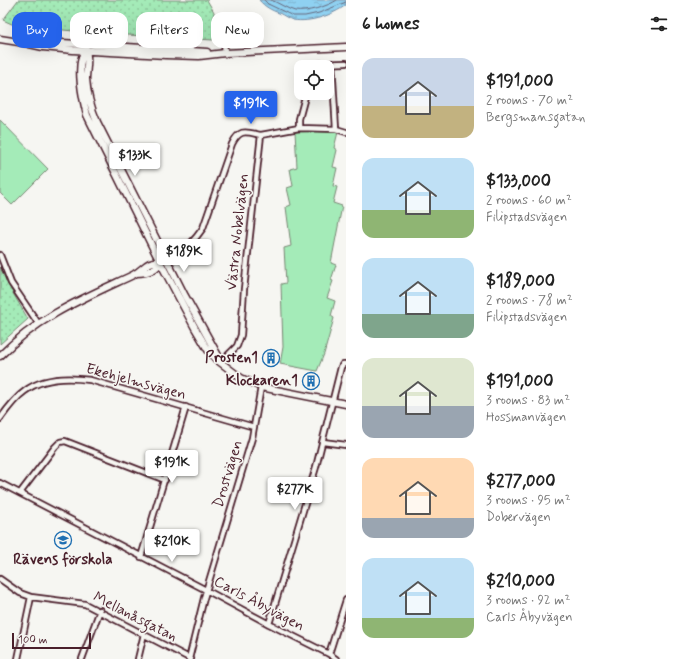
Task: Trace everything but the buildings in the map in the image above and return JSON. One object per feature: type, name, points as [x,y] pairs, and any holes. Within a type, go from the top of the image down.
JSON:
[{"type":"street","points":[[0,39],[12,40]]},
{"type":"street","points":[[128,47],[225,53]]},
{"type":"street","points":[[51,48],[85,52],[199,56],[225,53],[346,47]]},
{"type":"street","points":[[85,48],[87,56],[87,90],[93,111],[119,167],[167,258],[185,296],[221,362]]},
{"type":"street","points":[[225,48],[225,53]]},
{"type":"street","points":[[85,52],[82,55],[81,81],[84,105],[87,115],[160,262],[205,344],[216,359],[241,378],[260,387],[346,404]]},
{"type":"street","points":[[334,63],[346,63]]},
{"type":"street","points":[[334,96],[336,129]]},
{"type":"street","points":[[299,128],[299,119],[304,100]]},
{"type":"street","points":[[0,356],[38,323],[85,297],[136,273],[150,262],[160,262],[167,258],[173,259],[184,251],[203,228],[232,144],[240,132],[261,135],[299,128],[336,129],[346,132]]},
{"type":"street","name":"Västra Nobelvägen","points":[[221,362],[237,346],[241,335],[244,289],[261,135]]},
{"type":"street","points":[[0,255],[11,283],[38,323]]},
{"type":"street","points":[[269,624],[308,497],[341,367],[343,364],[346,364]]},
{"type":"street","name":"Ekehjelmsvägen","points":[[0,419],[17,398],[25,391],[34,386],[55,379],[68,378],[90,380],[254,427]]},
{"type":"street","name":"Drostvägen","points":[[190,659],[206,590],[254,427],[260,387]]},
{"type":"street","points":[[141,557],[186,407]]},
{"type":"street","points":[[20,493],[55,447],[60,442],[65,441],[165,480]]},
{"type":"street","points":[[322,442],[346,445]]},
{"type":"street","name":"Carls Åbyvägen","points":[[0,482],[336,659]]},
{"type":"street","name":"Mellanåsgatan","points":[[0,579],[20,593],[31,597],[85,604],[100,610],[190,659]]},
{"type":"street","points":[[18,659],[31,597]]},
{"type":"street","points":[[329,654],[346,600]]},
{"type":"street","points":[[82,659],[100,610]]},
{"type":"street","points":[[138,659],[144,634]]},
{"type":"green space","points":[[18,0],[207,0],[214,12],[211,12],[211,40],[203,39],[203,12],[136,12],[136,36],[128,35],[128,12],[70,12],[70,31],[62,30],[62,12],[12,12],[12,24],[3,20]]},
{"type":"green space","points":[[0,120],[48,169],[12,205],[0,193]]},
{"type":"green space","points":[[295,132],[338,132],[334,148],[337,150],[333,167],[337,168],[333,186],[337,187],[333,203],[342,206],[331,263],[336,265],[331,280],[333,281],[327,298],[335,301],[331,316],[334,318],[324,354],[317,371],[280,364],[283,347],[281,284],[286,283],[284,248],[291,246],[286,207],[291,205],[287,188],[293,186],[290,169],[297,167]]},
{"type":"green space","points":[[0,267],[7,283],[28,319],[0,344]]},
{"type":"water","points":[[259,0],[346,0],[346,5],[328,15],[300,21],[291,19],[271,9]]},
{"type":"place","name":"Prosten1","points":[[271,358]]},
{"type":"place","name":"Klockaren1","points":[[311,381]]},
{"type":"place","name":"Rävens förskola","points":[[63,540]]}]
